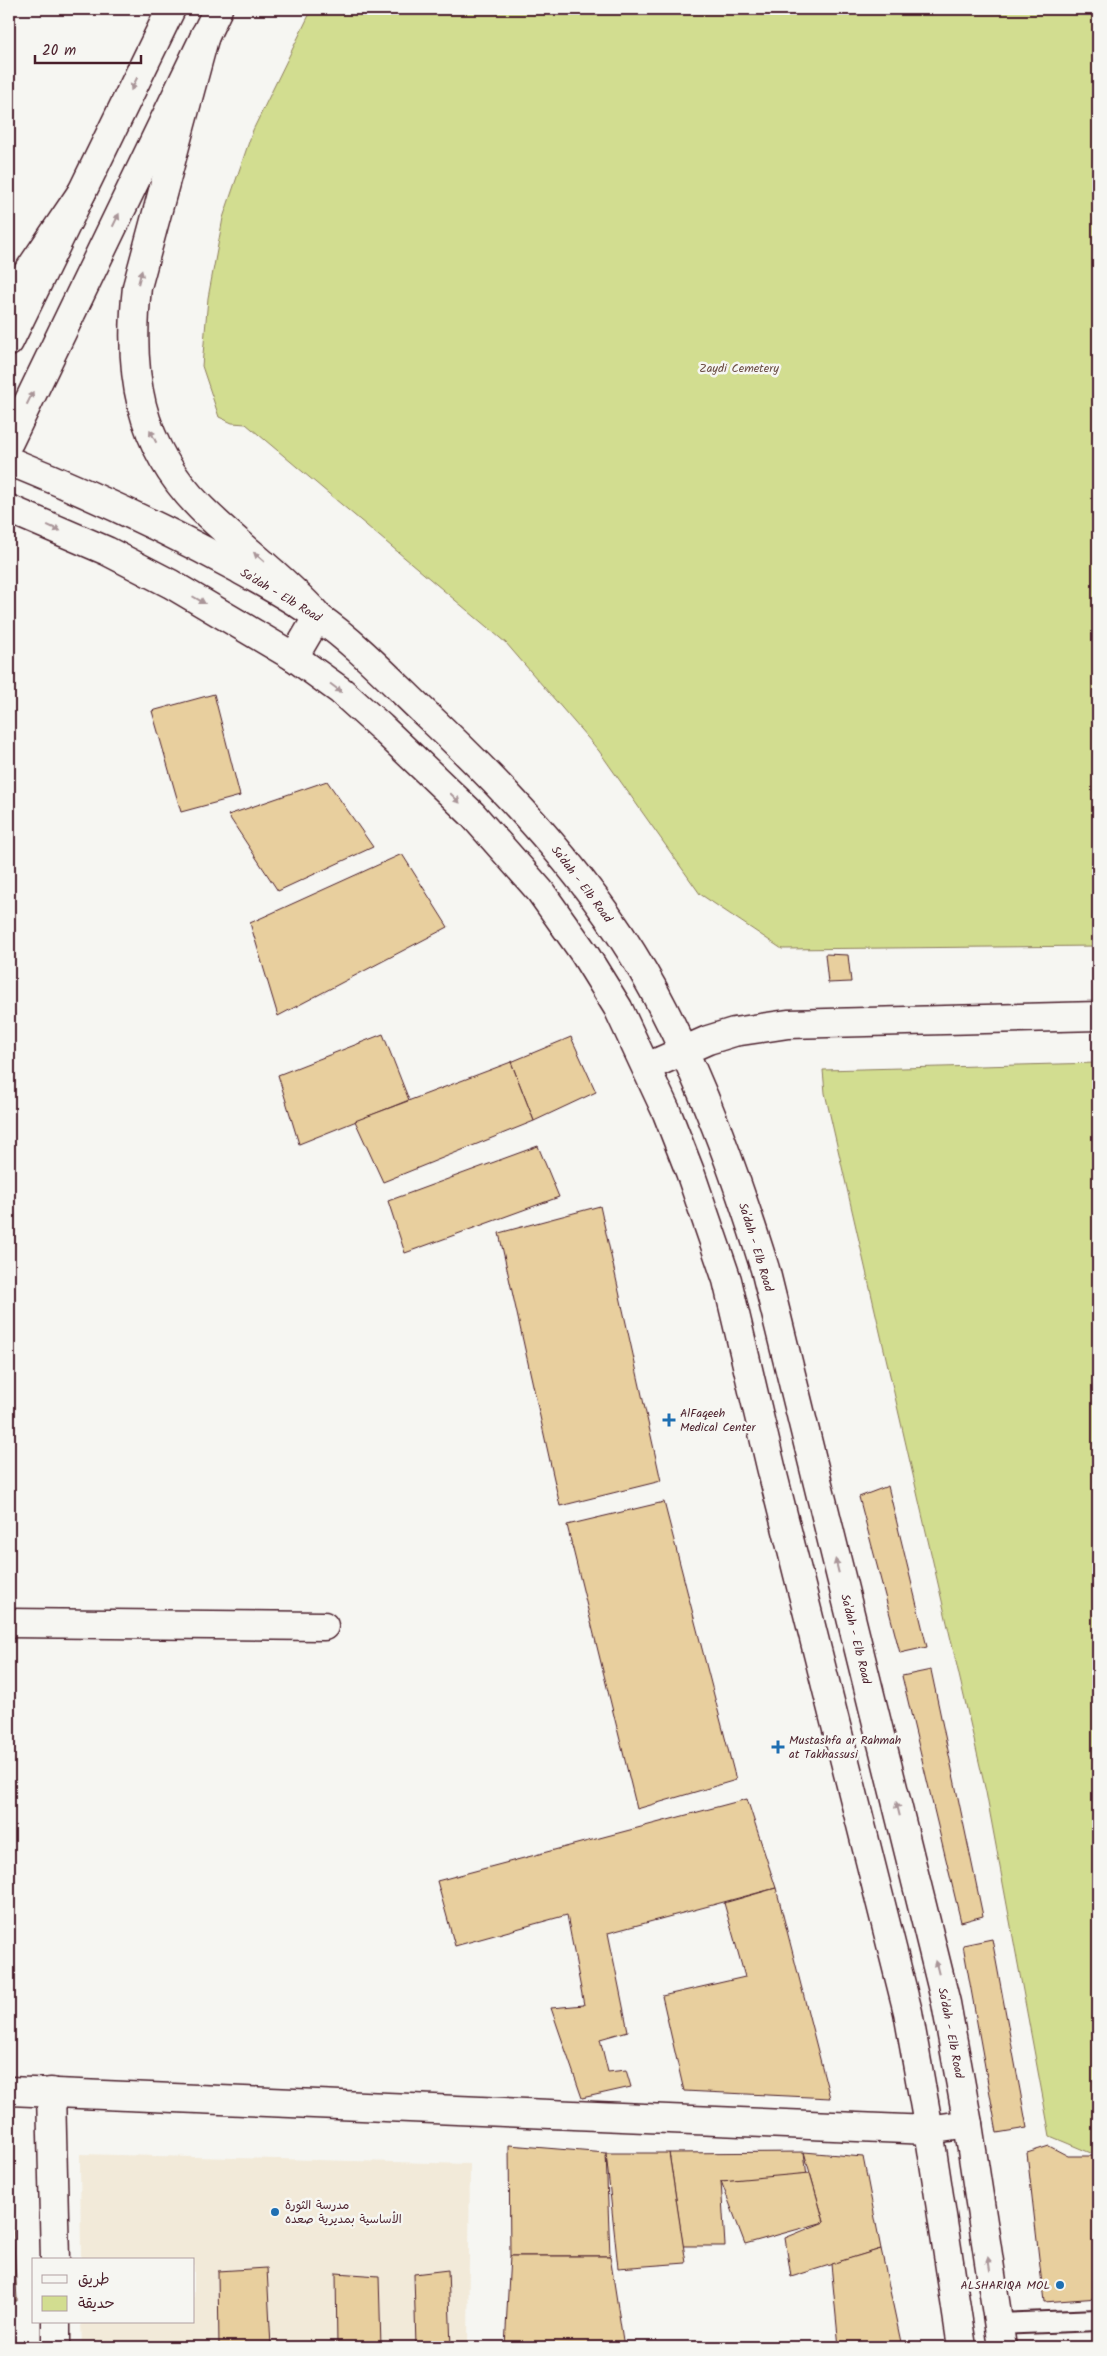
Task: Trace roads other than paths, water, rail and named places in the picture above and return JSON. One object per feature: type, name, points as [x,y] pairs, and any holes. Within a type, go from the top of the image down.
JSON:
[{"type":"main road","points":[[9,342],[171,9]]},
{"type":"main road","points":[[9,442],[218,9]]},
{"type":"main road","points":[[205,35],[138,287],[133,330],[140,402],[152,436],[177,480],[201,508],[282,578],[318,616],[294,657]]},
{"type":"main road","points":[[9,296],[28,272],[82,192]]},
{"type":"main road","name":"Sa'dah - Elb Road","points":[[9,460],[132,514],[195,545],[318,616],[363,653],[501,787],[571,867],[617,932],[653,988],[705,1098],[728,1158],[765,1269],[946,2003],[968,2124],[1000,2336]]},
{"type":"main road","points":[[9,509],[106,552],[171,584],[294,657],[340,691],[472,814],[540,891],[584,953],[618,1008],[647,1067],[690,1172],[727,1280],[771,1467],[908,2012],[929,2130],[962,2347]]},
{"type":"main road","points":[[647,1067],[683,1050],[734,1032],[788,1024],[1098,1016]]},
{"type":"main road","points":[[9,1623],[324,1626]]},
{"type":"main road","points":[[9,2091],[929,2130],[968,2124]]},
{"type":"main road","points":[[51,2092],[55,2258]]},
{"type":"main road","points":[[56,2324],[56,2347]]},
{"type":"lane","points":[[1000,2336],[1098,2320]]},
{"type":"place","name":"AlFaqeeh Medical Center","points":[[669,1420]]},
{"type":"place","name":"Mustashfa ar Rahmah at Takhassusi","points":[[778,1747]]},
{"type":"place","name":"مدرسة الثورة الأساسية بمديرية صعده","points":[[275,2212]]},
{"type":"place","name":"ALSHARIQA MOL","points":[[1060,2285]]},
{"type":"park label","name":"Zaydi Cemetery","points":[[739,368]]}]
